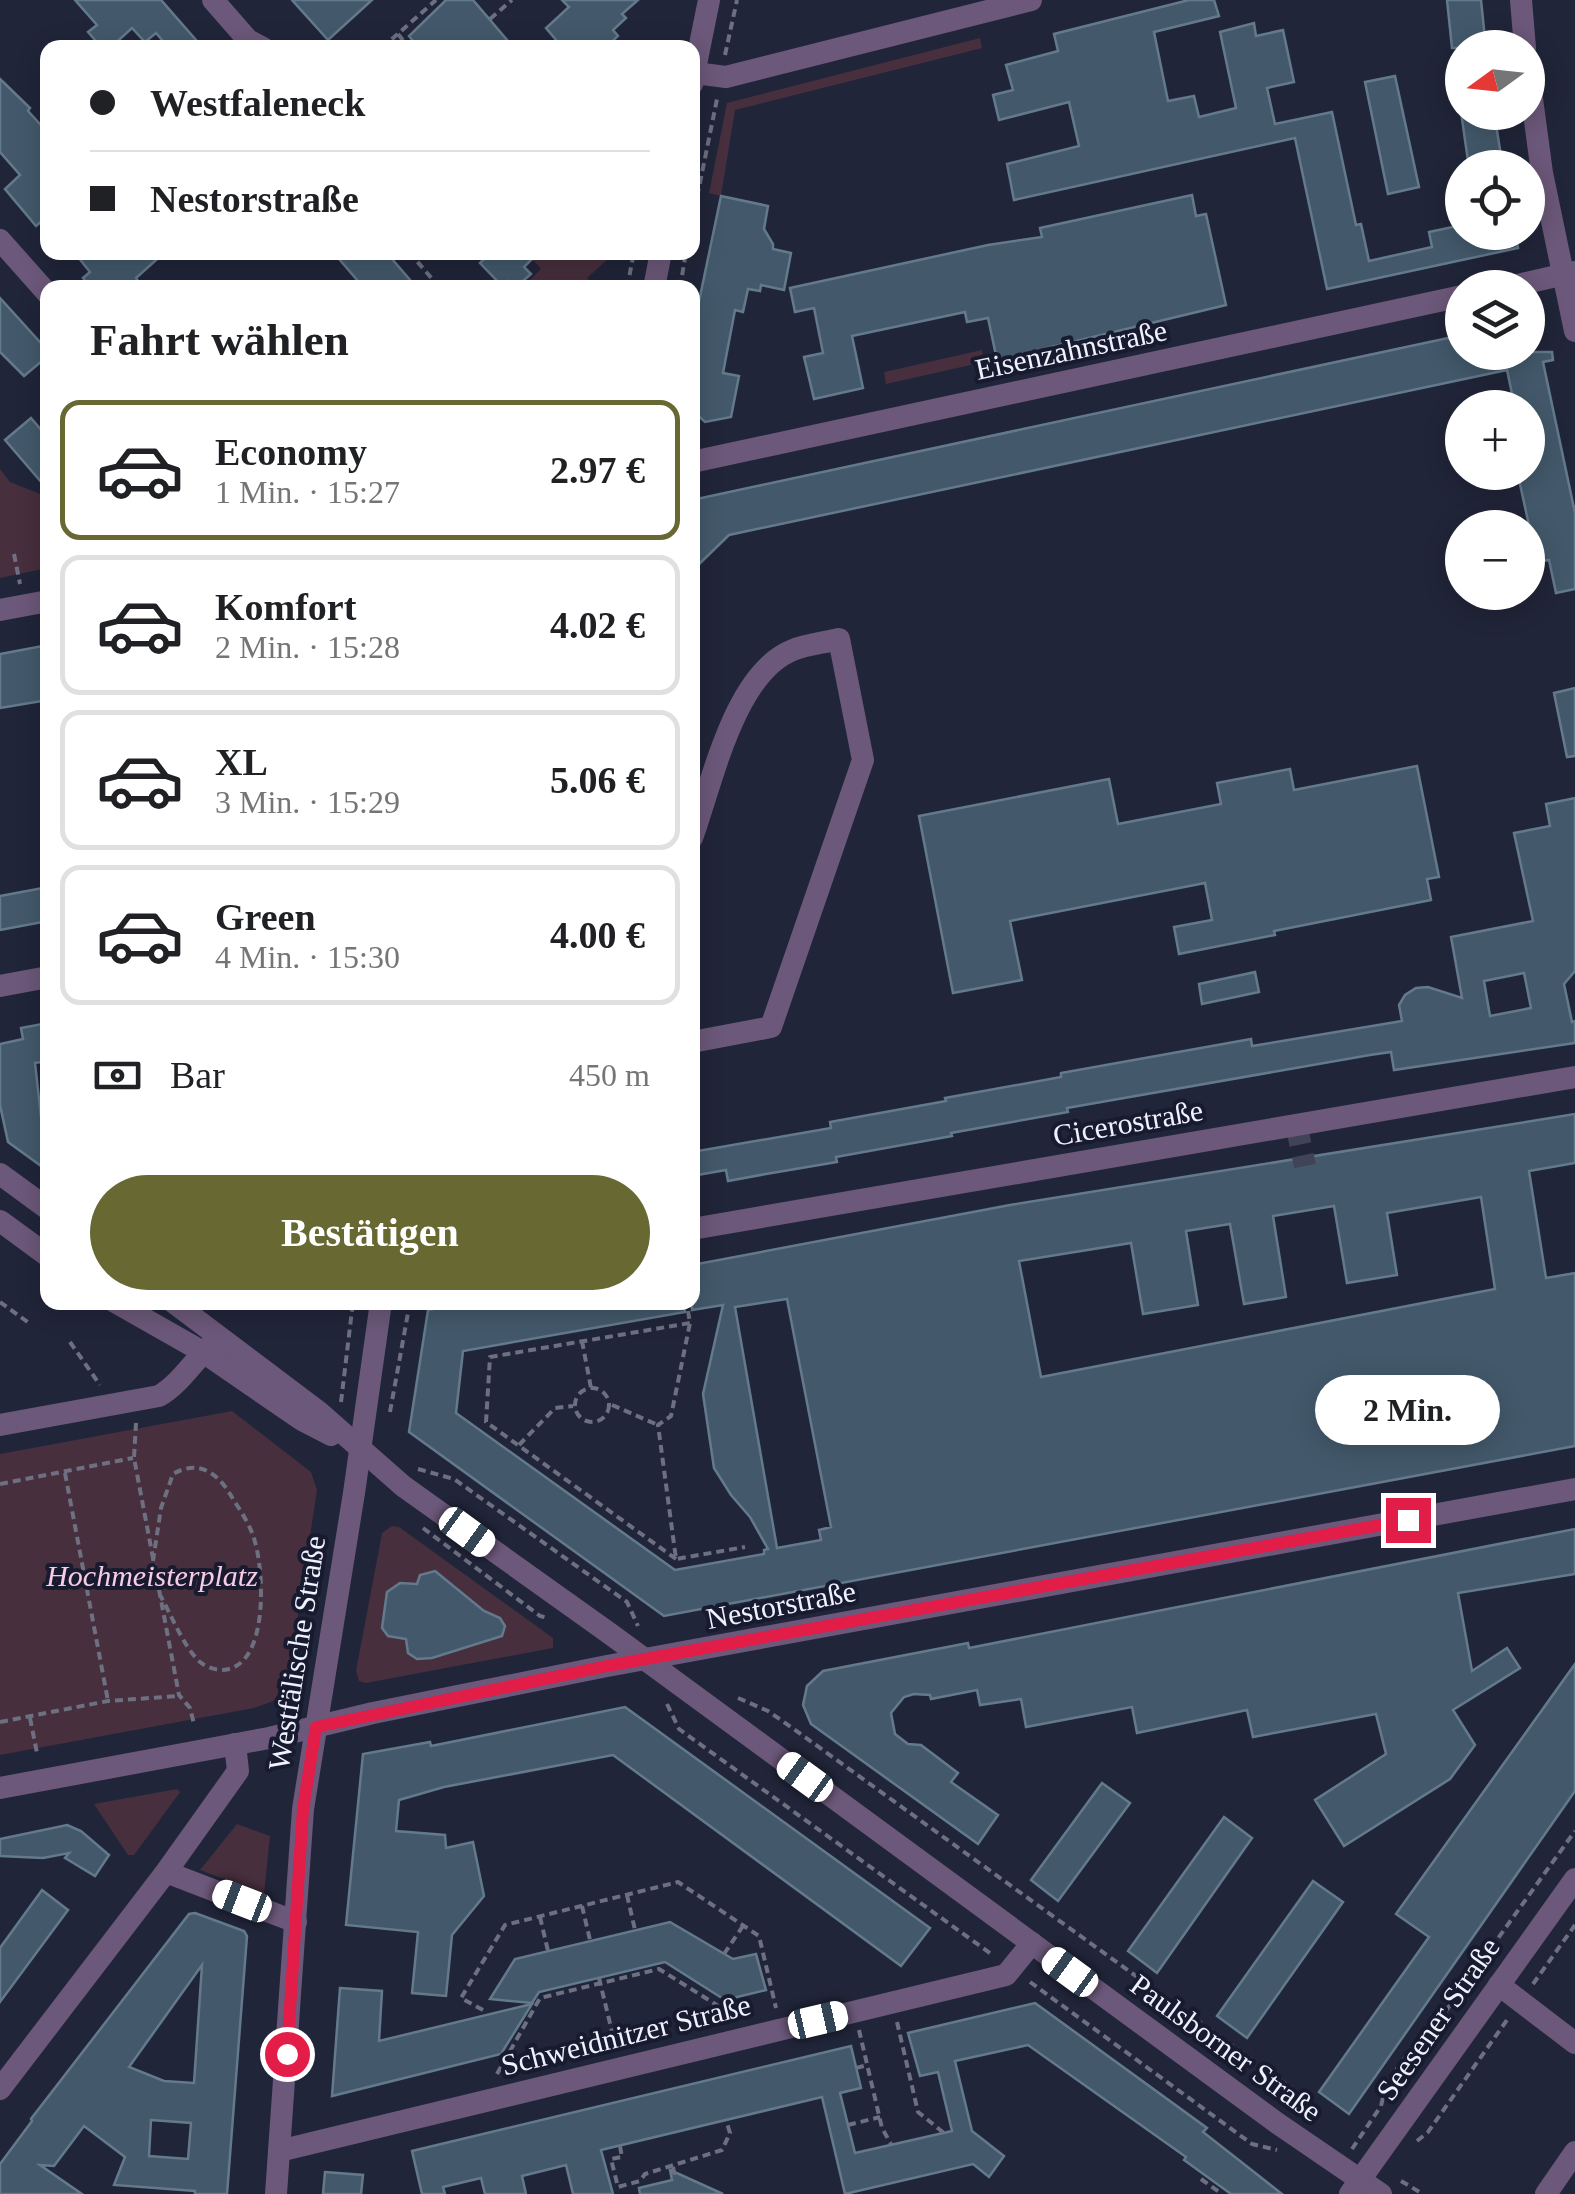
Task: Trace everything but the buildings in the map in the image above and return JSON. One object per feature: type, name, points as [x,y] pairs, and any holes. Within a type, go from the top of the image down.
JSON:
[{"type":"street","points":[[213,0],[248,40]]},
{"type":"street","points":[[700,47],[709,0]]},
{"type":"street","points":[[700,78],[726,77],[1030,0]]},
{"type":"street","points":[[1521,0],[1524,30]]},
{"type":"street","points":[[1536,130],[1542,172],[1569,274],[1575,332]]},
{"type":"street","points":[[0,240],[40,285]]},
{"type":"street","name":"Eisenzahnstraße","points":[[700,460],[1445,300]]},
{"type":"street","points":[[0,610],[36,603]]},
{"type":"street","points":[[700,815],[736,713],[759,674],[791,650],[838,640],[863,760],[771,1027],[700,1040]]},
{"type":"street","points":[[0,986],[40,978]]},
{"type":"street","name":"Cicerostraße","points":[[700,1228],[1575,1076]]},
{"type":"street","points":[[0,1174],[40,1203]]},
{"type":"street","points":[[0,1221],[40,1250]]},
{"type":"street","name":"Paulsborner Straße","points":[[133,1310],[211,1345],[319,1412],[403,1486],[1277,2123],[1356,2187],[1381,2194]]},
{"type":"street","name":"Paulsborner Straße","points":[[180,1310],[211,1345]]},
{"type":"street","name":"Westfälische Straße","points":[[276,2194],[303,1809],[379,1310]]},
{"type":"street","points":[[0,1424],[159,1396],[211,1345]]},
{"type":"street","name":"Nestorstraße","points":[[0,1788],[645,1660],[1575,1489]]},
{"type":"street","points":[[0,2089],[166,1872],[238,1770],[235,1744]]},
{"type":"street","points":[[166,1872],[296,1922]]},
{"type":"street","name":"Seesener Straße","points":[[1356,2187],[1575,1878]]},
{"type":"street","name":"Schweidnitzer Straße","points":[[279,2151],[1006,1975],[1032,1944]]},
{"type":"street","points":[[1499,1986],[1575,2043]]},
{"type":"street","points":[[1546,2194],[1575,2152]]},
{"type":"path","points":[[391,40],[436,0]]},
{"type":"path","points":[[490,20],[512,0]]},
{"type":"path","points":[[724,62],[737,0]]},
{"type":"path","points":[[398,34],[403,40]]},
{"type":"path","points":[[700,183],[718,94]]},
{"type":"path","points":[[416,260],[433,280]]},
{"type":"path","points":[[14,554],[36,603]]},
{"type":"path","points":[[0,1302],[29,1322]]},
{"type":"path","points":[[342,1382],[352,1310]]},
{"type":"path","points":[[388,1417],[408,1310]]},
{"type":"path","points":[[658,1425],[671,1416],[690,1323],[688,1311]]},
{"type":"path","points":[[690,1323],[490,1357],[486,1422],[676,1560],[745,1547]]},
{"type":"path","points":[[582,1341],[591,1388]]},
{"type":"path","points":[[70,1342],[100,1385]]},
{"type":"path","points":[[591,1388],[607,1395],[610,1405],[596,1423],[581,1420],[573,1406],[579,1393],[591,1388]]},
{"type":"path","points":[[610,1405],[658,1425]]},
{"type":"path","points":[[519,1445],[555,1408],[573,1406]]},
{"type":"path","points":[[136,1422],[134,1458],[153,1562],[179,1696],[190,1708],[194,1724]]},
{"type":"path","points":[[658,1425],[676,1560]]},
{"type":"path","points":[[0,1484],[134,1458]]},
{"type":"path","points":[[153,1562],[160,1508],[173,1474],[186,1466],[212,1472],[226,1487],[255,1540],[260,1592],[254,1646],[243,1662],[227,1671],[210,1668],[199,1661],[160,1595]]},
{"type":"path","points":[[412,1467],[454,1479],[627,1602],[640,1630]]},
{"type":"path","points":[[66,1473],[108,1702]]},
{"type":"path","points":[[663,1695],[680,1728],[1004,1964]]},
{"type":"path","points":[[0,1722],[108,1702],[179,1696]]},
{"type":"path","points":[[732,1696],[791,1726],[1291,2088],[1318,2128]]},
{"type":"path","points":[[29,1716],[37,1753]]},
{"type":"path","points":[[1372,2118],[1386,2084],[1410,2050],[1425,2040],[1575,1831]]},
{"type":"path","points":[[482,2010],[460,1998],[505,1925],[678,1882],[759,1936],[772,2030]]},
{"type":"path","points":[[627,1894],[636,1930]]},
{"type":"path","points":[[582,1906],[590,1940]]},
{"type":"path","points":[[540,1916],[548,1951]]},
{"type":"path","points":[[1408,2149],[1428,2132],[1575,1925]]},
{"type":"path","points":[[724,1954],[743,1926]]},
{"type":"path","points":[[483,2100],[540,1998],[600,1981],[659,1969],[772,2030]]},
{"type":"path","points":[[1021,1976],[1252,2144],[1283,2152]]},
{"type":"path","points":[[600,1981],[610,2025]]},
{"type":"path","points":[[892,2002],[918,2112],[944,2133]]},
{"type":"path","points":[[854,2011],[880,2117],[891,2144]]},
{"type":"path","points":[[904,2054],[913,2052]]},
{"type":"path","points":[[856,2068],[868,2065]]},
{"type":"path","points":[[848,2125],[880,2117]]},
{"type":"path","points":[[642,2191],[640,2182],[645,2174],[722,2150],[730,2133],[726,2120]]},
{"type":"path","points":[[620,2146],[622,2157],[611,2160],[618,2187],[640,2182]]},
{"type":"path","points":[[672,2167],[675,2177]]},
{"type":"path","points":[[606,2172],[614,2170]]},
{"type":"path","points":[[1201,2179],[1222,2194]]},
{"type":"path","points":[[1408,2186],[1422,2194]]},
{"type":"green space","points":[[980,38],[982,48],[735,110],[721,196],[709,193],[727,103]]},
{"type":"green space","points":[[533,260],[607,260],[589,280],[530,280],[541,269]]},
{"type":"green space","points":[[982,350],[984,362],[886,384],[884,372]]},
{"type":"green space","points":[[0,469],[10,482],[40,494],[40,569],[0,578]]},
{"type":"green space","name":"Hochmeisterplatz","points":[[232,1411],[311,1472],[317,1490],[289,1674],[276,1700],[254,1708],[0,1755],[0,1454]]},
{"type":"green space","points":[[392,1526],[399,1527],[553,1638],[553,1648],[366,1683],[359,1681],[356,1671],[382,1533]]},
{"type":"green space","points":[[177,1789],[180,1792],[134,1855],[128,1855],[94,1804]]},
{"type":"green space","points":[[237,1824],[270,1836],[264,1894],[200,1870]]},
{"type":"tunnel","points":[[1296,1123],[1305,1166]]},
{"type":"route","points":[[287,2054],[303,1809],[316,1727],[607,1666],[1408,1520]]}]
